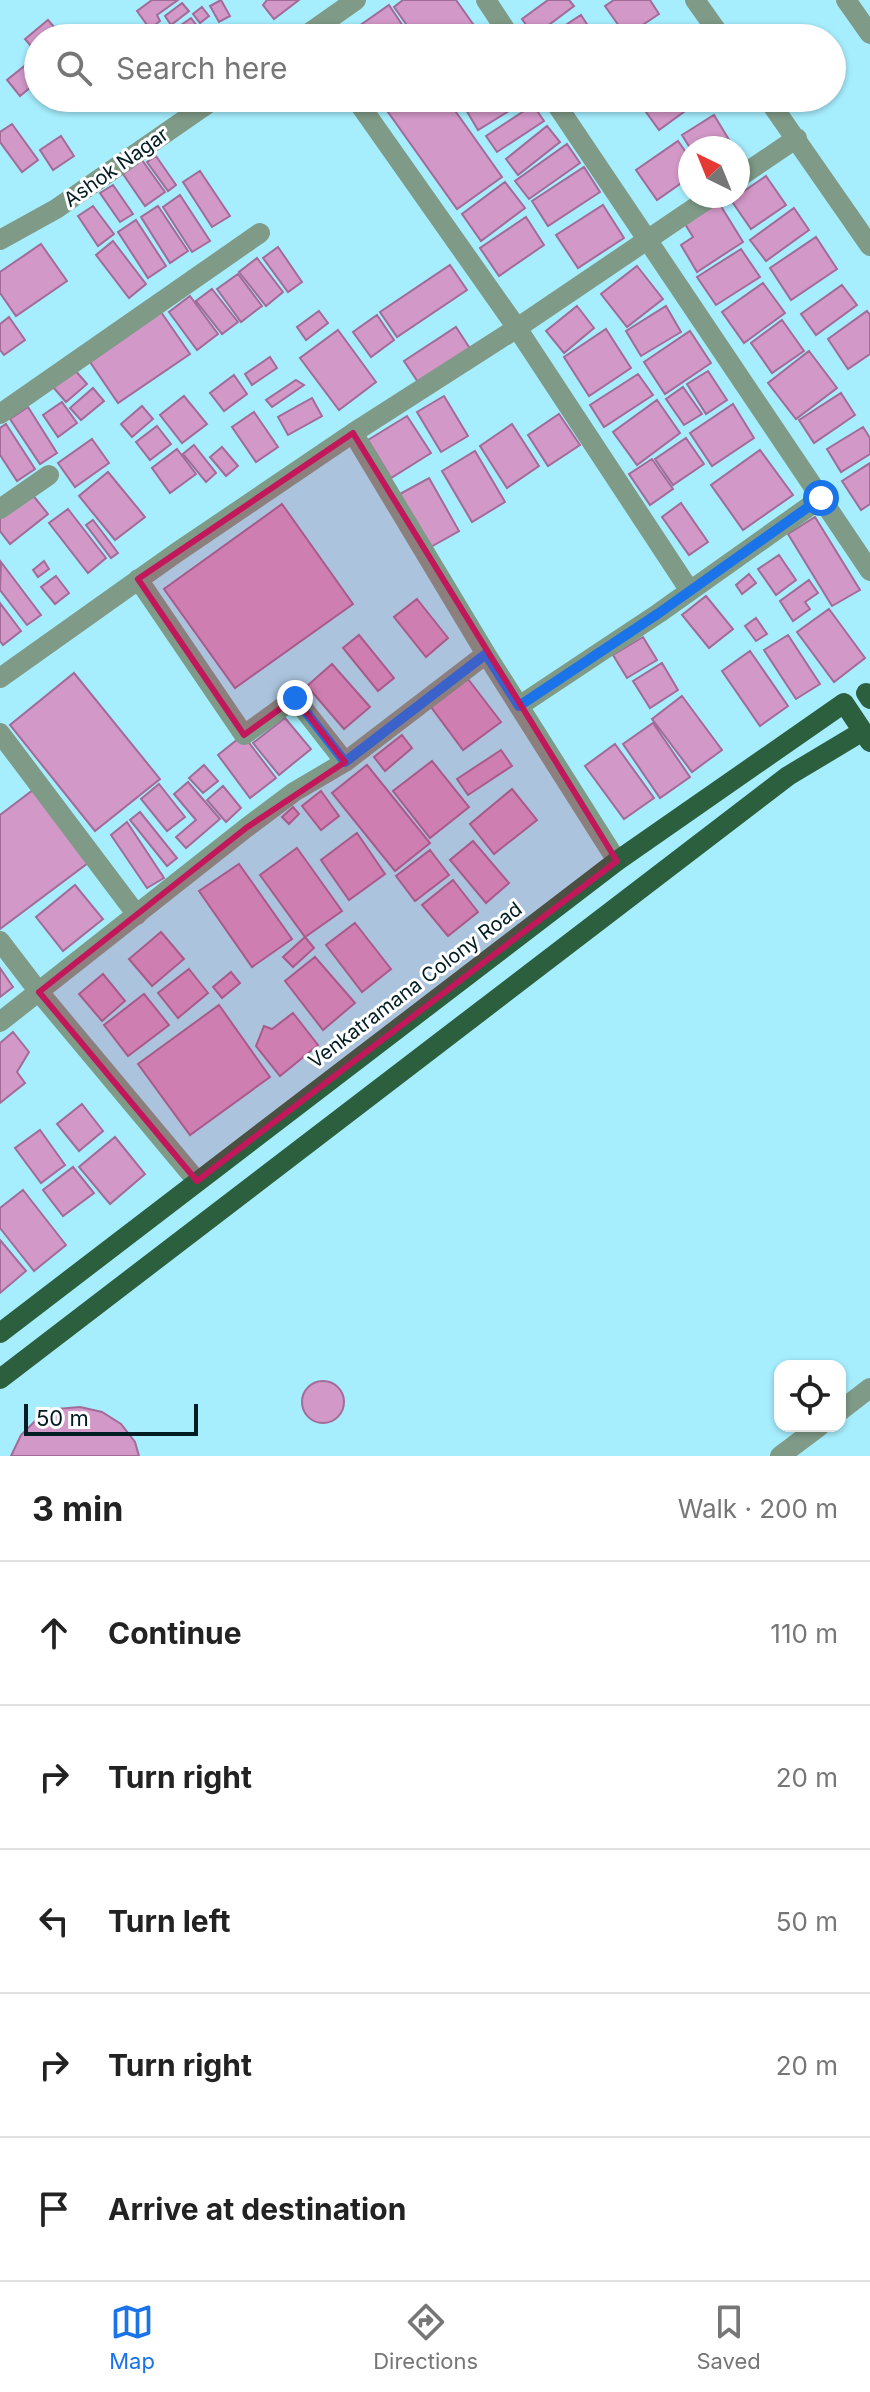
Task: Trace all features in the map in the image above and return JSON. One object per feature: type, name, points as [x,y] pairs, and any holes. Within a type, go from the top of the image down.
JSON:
[{"type":"main road","points":[[0,1379],[776,786],[868,733],[844,703]]},
{"type":"main road","name":"Venkatramana Colony Road","points":[[0,1333],[617,861],[844,703]]},
{"type":"street","points":[[324,24],[356,0]]},
{"type":"street","points":[[486,0],[502,24]]},
{"type":"street","points":[[846,0],[870,34]]},
{"type":"street","points":[[704,5],[714,24]]},
{"type":"street","name":"Ashok Nagar","points":[[0,240],[56,209],[196,112]]},
{"type":"street","points":[[365,112],[517,328],[690,591]]},
{"type":"street","points":[[562,112],[870,571]]},
{"type":"street","points":[[778,112],[870,246]]},
{"type":"street","points":[[750,170],[797,138]]},
{"type":"street","points":[[0,678],[138,579],[353,433],[517,328],[694,208]]},
{"type":"street","points":[[0,414],[260,233]]},
{"type":"street","points":[[353,433],[486,654],[617,861]]},
{"type":"street","points":[[0,509],[49,475]]},
{"type":"street","points":[[519,706],[659,613],[821,498]]},
{"type":"street","points":[[138,579],[244,735],[295,698],[345,762]]},
{"type":"street","points":[[0,1022],[246,828],[294,792],[345,762],[486,654]]},
{"type":"street","name":"Venkatramana Colony Road","points":[[844,703],[869,694]]},
{"type":"street","points":[[0,733],[137,915]]},
{"type":"street","points":[[0,941],[197,1181]]},
{"type":"street","points":[[846,1406],[870,1388]]},
{"type":"street","points":[[780,1456],[812,1432]]},
{"type":"highlighted area","points":[[353,433],[617,861],[197,1181],[39,992],[246,828],[345,762],[295,698],[244,735],[138,579]]},
{"type":"building","points":[[152,0],[178,0],[157,15],[160,21],[156,24],[146,24],[137,11]]},
{"type":"building","points":[[221,0],[230,16],[219,22],[210,6]]},
{"type":"building","points":[[267,0],[299,0],[274,19],[263,5]]},
{"type":"building","points":[[403,0],[456,0],[473,24],[406,24],[394,7]]},
{"type":"building","points":[[548,0],[569,0],[574,6],[550,24],[526,24],[522,19]]},
{"type":"building","points":[[614,0],[650,0],[659,14],[644,24],[618,24],[605,6]]},
{"type":"building","points":[[182,3],[189,11],[172,24],[165,16]]},
{"type":"building","points":[[389,5],[402,24],[362,24]]},
{"type":"building","points":[[202,7],[209,16],[200,23],[193,14]]},
{"type":"building","points":[[581,15],[587,24],[567,24]]},
{"type":"building","points":[[24,66],[24,93],[20,96],[7,80]]},
{"type":"building","points":[[388,112],[456,112],[502,177],[457,209]]},
{"type":"building","points":[[467,112],[507,112],[478,130]]},
{"type":"building","points":[[522,112],[538,112],[544,121],[497,152],[486,136]]},
{"type":"building","points":[[646,112],[684,112],[659,130]]},
{"type":"building","points":[[714,115],[727,136],[683,136]]},
{"type":"building","points":[[12,124],[38,160],[22,172],[0,142],[0,132]]},
{"type":"building","points":[[547,126],[560,142],[518,175],[506,159]]},
{"type":"building","points":[[61,136],[74,156],[53,170],[40,150]]},
{"type":"building","points":[[678,141],[678,185],[657,200],[636,170]]},
{"type":"building","points":[[567,144],[580,163],[529,199],[515,181]]},
{"type":"building","points":[[156,156],[176,185],[168,191],[147,162]]},
{"type":"building","points":[[142,160],[165,192],[145,206],[123,174]]},
{"type":"building","points":[[584,167],[600,192],[548,226],[532,201]]},
{"type":"building","points":[[200,171],[230,216],[212,227],[183,182]]},
{"type":"building","points":[[766,176],[786,205],[751,229],[737,208],[750,208],[750,187]]},
{"type":"building","points":[[505,182],[525,208],[481,241],[462,214]]},
{"type":"building","points":[[113,185],[133,214],[120,222],[100,193]]},
{"type":"building","points":[[180,195],[210,241],[192,252],[163,207]]},
{"type":"building","points":[[603,205],[624,238],[578,268],[556,235]]},
{"type":"building","points":[[93,206],[114,234],[98,246],[78,216]]},
{"type":"building","points":[[158,206],[188,251],[170,263],[141,217]]},
{"type":"building","points":[[711,208],[722,208],[743,242],[697,272],[681,245],[693,237],[685,224]]},
{"type":"building","points":[[794,208],[809,230],[766,261],[750,240]]},
{"type":"building","points":[[526,217],[544,245],[499,276],[480,248]]},
{"type":"building","points":[[136,220],[166,266],[148,278],[118,232]]},
{"type":"building","points":[[816,237],[837,269],[791,300],[770,268]]},
{"type":"building","points":[[113,241],[146,284],[129,298],[96,255]]},
{"type":"building","points":[[41,244],[67,281],[16,316],[0,293],[0,272]]},
{"type":"building","points":[[278,247],[302,282],[288,292],[263,258]]},
{"type":"building","points":[[741,249],[760,277],[716,305],[697,277]]},
{"type":"building","points":[[257,258],[283,292],[266,306],[239,272]]},
{"type":"building","points":[[450,265],[467,290],[397,337],[380,312]]},
{"type":"building","points":[[637,266],[663,299],[627,327],[601,294]]},
{"type":"building","points":[[238,274],[262,306],[241,322],[217,289]]},
{"type":"building","points":[[763,283],[785,313],[744,343],[722,312]]},
{"type":"building","points":[[842,285],[857,305],[816,335],[801,314]]},
{"type":"building","points":[[212,289],[238,322],[222,334],[196,301]]},
{"type":"building","points":[[190,296],[218,334],[197,350],[169,312]]},
{"type":"building","points":[[577,306],[594,328],[564,353],[546,331]]},
{"type":"building","points":[[666,306],[681,332],[641,356],[626,331]]},
{"type":"building","points":[[319,311],[328,323],[306,340],[297,327]]},
{"type":"building","points":[[867,311],[870,315],[870,354],[848,369],[828,339]]},
{"type":"building","points":[[161,312],[190,354],[118,403],[90,362]]},
{"type":"building","points":[[377,315],[394,340],[371,357],[353,332]]},
{"type":"building","points":[[9,317],[25,340],[4,355],[0,350],[0,324]]},
{"type":"building","points":[[782,320],[804,351],[772,373],[751,343]]},
{"type":"building","points":[[456,327],[471,350],[420,385],[404,361]]},
{"type":"building","points":[[606,329],[631,368],[589,396],[564,357]]},
{"type":"building","points":[[338,330],[376,382],[339,410],[300,358]]},
{"type":"building","points":[[690,331],[711,363],[665,394],[644,362]]},
{"type":"building","points":[[809,351],[837,388],[796,419],[768,383]]},
{"type":"building","points":[[270,357],[277,368],[252,385],[245,374]]},
{"type":"building","points":[[74,369],[87,384],[66,402],[53,387]]},
{"type":"building","points":[[708,371],[727,400],[706,414],[687,384]]},
{"type":"building","points":[[638,374],[653,395],[604,427],[590,405]]},
{"type":"building","points":[[234,375],[247,394],[224,411],[210,393]]},
{"type":"building","points":[[296,380],[304,385],[272,407],[266,400]]},
{"type":"building","points":[[683,387],[702,414],[684,425],[666,399]]},
{"type":"building","points":[[93,388],[104,401],[81,420],[70,408]]},
{"type":"building","points":[[841,393],[855,415],[814,443],[799,420]]},
{"type":"building","points":[[184,396],[207,424],[182,443],[160,415]]},
{"type":"building","points":[[444,396],[468,436],[441,452],[417,412]]},
{"type":"building","points":[[312,398],[322,416],[288,435],[278,417]]},
{"type":"building","points":[[657,400],[680,433],[637,465],[613,432]]},
{"type":"building","points":[[62,402],[77,423],[58,437],[43,415]]},
{"type":"building","points":[[733,404],[754,438],[712,466],[690,433]]},
{"type":"building","points":[[142,406],[153,419],[132,437],[121,424]]},
{"type":"building","points":[[28,407],[57,453],[40,464],[10,419]]},
{"type":"building","points":[[254,412],[278,447],[256,462],[232,427]]},
{"type":"building","points":[[559,414],[580,445],[548,466],[528,435]]},
{"type":"building","points":[[407,416],[431,453],[391,478],[368,440]]},
{"type":"building","points":[[6,424],[35,469],[17,481],[0,455],[0,428]]},
{"type":"building","points":[[512,424],[539,466],[507,488],[480,446]]},
{"type":"building","points":[[157,426],[171,444],[150,460],[136,442]]},
{"type":"building","points":[[863,427],[870,438],[870,454],[841,472],[827,449]]},
{"type":"building","points":[[686,438],[704,464],[673,485],[655,459]]},
{"type":"building","points":[[92,439],[109,463],[75,487],[58,463]]},
{"type":"building","points":[[194,445],[216,473],[206,482],[183,454]]},
{"type":"building","points":[[222,447],[238,466],[226,476],[210,457]]},
{"type":"building","points":[[177,449],[196,474],[170,493],[152,468]]},
{"type":"building","points":[[760,450],[793,495],[743,530],[711,485]]},
{"type":"building","points":[[475,451],[505,502],[472,522],[442,471]]},
{"type":"building","points":[[652,459],[673,489],[650,505],[629,474]]},
{"type":"building","points":[[870,463],[870,504],[861,510],[842,481]]},
{"type":"building","points":[[108,472],[145,517],[115,540],[79,496]]},
{"type":"building","points":[[429,478],[459,531],[429,548],[400,494]]},
{"type":"building","points":[[31,493],[48,514],[10,544],[0,531],[0,518]]},
{"type":"building","points":[[681,503],[708,542],[689,555],[662,517]]},
{"type":"building","points":[[282,504],[353,604],[235,688],[164,589]]},
{"type":"building","points":[[68,509],[106,558],[88,573],[49,523]]},
{"type":"building","points":[[815,517],[860,590],[832,606],[788,534]]},
{"type":"building","points":[[93,520],[118,553],[111,558],[86,525]]},
{"type":"building","points":[[779,555],[796,580],[776,595],[758,569]]},
{"type":"building","points":[[44,561],[49,569],[38,577],[33,570]]},
{"type":"building","points":[[1,562],[41,615],[27,625],[0,590]]},
{"type":"building","points":[[749,574],[756,583],[742,594],[736,585]]},
{"type":"building","points":[[56,576],[69,593],[55,604],[41,587]]},
{"type":"building","points":[[809,580],[818,593],[805,602],[810,609],[793,621],[780,601]]},
{"type":"building","points":[[706,596],[733,629],[709,648],[682,615]]},
{"type":"building","points":[[417,599],[448,638],[426,657],[394,617]]},
{"type":"building","points":[[0,603],[21,631],[3,645],[0,641]]},
{"type":"building","points":[[829,609],[865,658],[834,682],[797,632]]},
{"type":"building","points":[[756,618],[767,634],[756,641],[745,626]]},
{"type":"building","points":[[359,635],[394,678],[378,691],[343,648]]},
{"type":"building","points":[[788,635],[820,684],[796,699],[764,650]]},
{"type":"building","points":[[643,637],[657,660],[627,678],[613,655]]},
{"type":"building","points":[[750,651],[788,706],[760,726],[722,671]]},
{"type":"building","points":[[662,663],[678,690],[650,708],[633,681]]},
{"type":"building","points":[[332,664],[370,707],[344,729],[307,686]]},
{"type":"building","points":[[74,673],[160,779],[95,831],[10,725]]},
{"type":"building","points":[[468,679],[501,722],[463,750],[431,707]]},
{"type":"building","points":[[682,696],[722,750],[692,772],[652,719]]},
{"type":"building","points":[[285,718],[311,749],[279,775],[253,743]]},
{"type":"building","points":[[653,723],[690,777],[660,798],[623,744]]},
{"type":"building","points":[[243,735],[276,778],[250,798],[218,755]]},
{"type":"building","points":[[402,735],[412,748],[385,771],[374,757]]},
{"type":"building","points":[[615,744],[654,798],[624,819],[585,766]]},
{"type":"building","points":[[501,750],[512,766],[468,795],[457,779]]},
{"type":"building","points":[[432,761],[469,807],[430,838],[393,791]]},
{"type":"building","points":[[204,765],[218,781],[203,793],[189,778]]},
{"type":"building","points":[[367,765],[430,843],[395,871],[332,793]]},
{"type":"building","points":[[188,782],[220,819],[186,848],[176,837],[196,820],[174,794]]},
{"type":"building","points":[[159,784],[185,817],[167,831],[141,799]]},
{"type":"building","points":[[223,786],[241,808],[226,822],[207,800]]},
{"type":"building","points":[[512,789],[537,820],[494,854],[470,824]]},
{"type":"building","points":[[33,790],[88,863],[0,929],[0,815]]},
{"type":"building","points":[[321,791],[339,816],[321,830],[302,806]]},
{"type":"building","points":[[293,807],[299,814],[289,824],[282,817]]},
{"type":"building","points":[[140,812],[177,858],[167,866],[130,820]]},
{"type":"building","points":[[127,822],[164,878],[147,888],[111,835]]},
{"type":"building","points":[[357,833],[385,874],[349,900],[321,860]]},
{"type":"building","points":[[473,841],[509,883],[486,903],[450,860]]},
{"type":"building","points":[[297,848],[342,911],[305,937],[260,875]]},
{"type":"building","points":[[430,850],[449,875],[415,901],[396,876]]},
{"type":"building","points":[[239,864],[292,939],[252,967],[199,891]]},
{"type":"building","points":[[453,880],[478,912],[448,936],[422,905]]},
{"type":"building","points":[[75,885],[103,919],[63,951],[36,917]]},
{"type":"building","points":[[355,923],[391,969],[362,992],[326,945]]},
{"type":"building","points":[[161,932],[184,959],[152,986],[129,959]]},
{"type":"building","points":[[305,937],[314,948],[293,967],[283,957]]},
{"type":"building","points":[[315,957],[355,1003],[323,1030],[285,981]]},
{"type":"building","points":[[0,968],[13,987],[0,997]]},
{"type":"building","points":[[189,969],[208,993],[178,1018],[158,993]]},
{"type":"building","points":[[231,972],[240,983],[222,998],[213,987]]},
{"type":"building","points":[[103,974],[125,1001],[102,1021],[79,994]]},
{"type":"building","points":[[144,994],[169,1025],[128,1056],[104,1025]]},
{"type":"building","points":[[219,1005],[270,1077],[190,1135],[138,1064]]},
{"type":"building","points":[[293,1013],[318,1045],[280,1076],[256,1046],[264,1026],[272,1029]]},
{"type":"building","points":[[13,1032],[29,1052],[17,1072],[25,1083],[0,1103],[0,1043]]},
{"type":"building","points":[[82,1104],[103,1131],[79,1151],[57,1124]]},
{"type":"building","points":[[40,1130],[65,1165],[41,1183],[15,1148]]},
{"type":"building","points":[[115,1137],[145,1174],[110,1204],[79,1167]]},
{"type":"building","points":[[73,1167],[94,1193],[63,1216],[43,1190]]},
{"type":"building","points":[[23,1190],[66,1245],[34,1271],[0,1228],[0,1208]]},
{"type":"building","points":[[0,1240],[26,1271],[0,1293]]},
{"type":"building","points":[[323,1381],[338,1387],[344,1402],[338,1417],[323,1423],[308,1417],[302,1402],[308,1387]]},
{"type":"building","points":[[80,1407],[102,1412],[121,1424],[135,1442],[139,1456],[11,1456],[21,1435],[37,1419],[57,1409]]},
{"type":"route","points":[[295,698],[345,762],[486,654],[519,706],[659,613],[821,498]]}]
